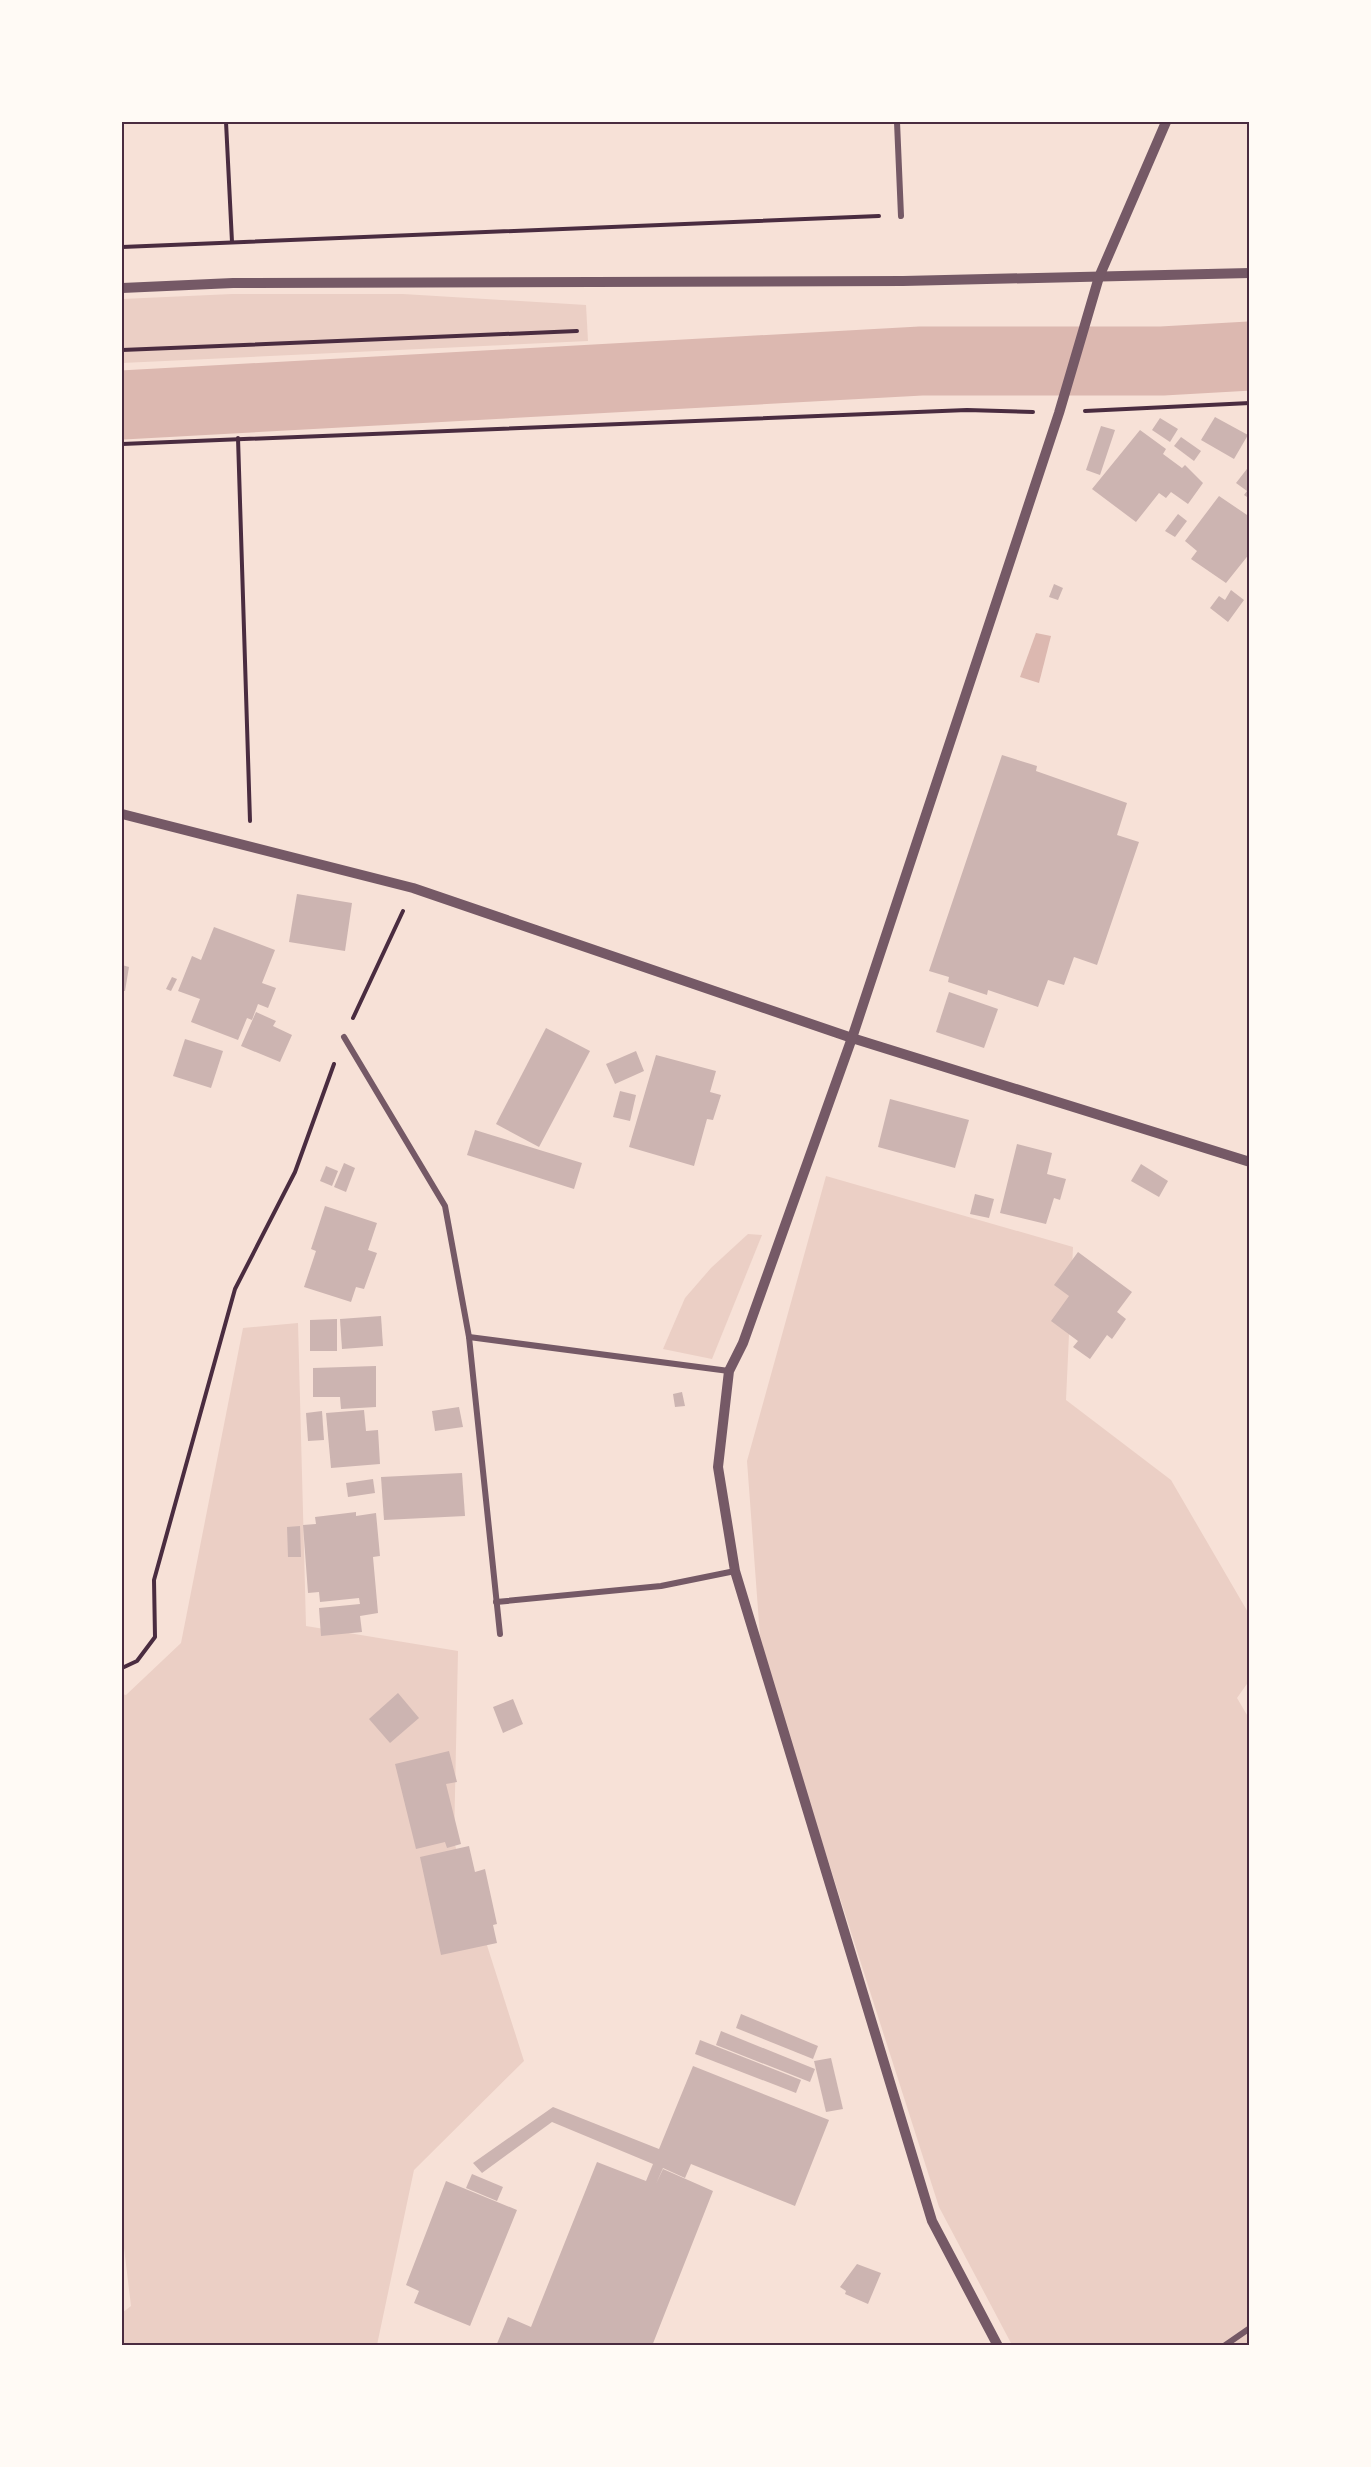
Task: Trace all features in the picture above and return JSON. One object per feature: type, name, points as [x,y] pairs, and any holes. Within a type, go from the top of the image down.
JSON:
[{"type":"street","points":[[897,122],[901,216]]},
{"type":"street","points":[[998,2346],[932,2221],[735,1570],[718,1467],[729,1371],[742,1343],[852,1038],[1060,408],[1099,277],[1166,122]]},
{"type":"street","points":[[122,288],[245,283],[891,281],[1250,273]]},
{"type":"street","points":[[122,814],[413,888],[852,1038],[1250,1162]]},
{"type":"street","points":[[344,1037],[445,1206],[469,1337],[500,1634]]},
{"type":"street","points":[[469,1337],[729,1371]]},
{"type":"street","points":[[496,1602],[661,1586],[735,1570]]},
{"type":"street","points":[[1224,2346],[1250,2328]]},
{"type":"path","points":[[226,122],[232,242]]},
{"type":"path","points":[[122,247],[901,216]]},
{"type":"path","points":[[122,350],[578,331]]},
{"type":"path","points":[[122,444],[967,410],[1250,403]]},
{"type":"path","points":[[238,438],[250,846]]},
{"type":"path","points":[[122,1668],[137,1661],[155,1637],[154,1580],[235,1289],[295,1172],[344,1037],[413,888]]},
{"type":"shaded area","points":[[232,294],[403,294],[586,305],[588,341],[122,363],[122,299]]},
{"type":"shaded area","points":[[1036,633],[1051,636],[1039,683],[1020,677]]},
{"type":"shaded area","points":[[826,1176],[1073,1247],[1066,1400],[1171,1480],[1249,1614],[1249,1681],[1237,1698],[1250,1720],[1249,2345],[1012,2345],[939,2207],[809,1801],[763,1677],[747,1461]]},
{"type":"shaded area","points":[[748,1234],[762,1235],[712,1359],[663,1349],[685,1298],[711,1268]]},
{"type":"shaded area","points":[[298,1323],[306,1626],[458,1651],[454,1842],[524,2061],[414,2170],[377,2345],[122,2345],[122,2313],[131,2306],[122,2231],[122,1694],[126,1695],[181,1643],[243,1328]]},
{"type":"building","points":[[1215,417],[1248,435],[1234,459],[1201,440]]},
{"type":"building","points":[[1160,418],[1178,429],[1170,442],[1152,430]]},
{"type":"building","points":[[1101,426],[1115,430],[1100,475],[1086,470]]},
{"type":"building","points":[[1140,430],[1166,449],[1163,454],[1182,468],[1185,465],[1203,483],[1188,504],[1171,492],[1166,498],[1159,493],[1136,522],[1092,489]]},
{"type":"building","points":[[1181,437],[1201,451],[1194,461],[1174,446]]},
{"type":"building","points":[[1250,465],[1250,499],[1244,495],[1247,491],[1236,483]]},
{"type":"building","points":[[1219,496],[1250,517],[1250,553],[1226,583],[1191,559],[1197,551],[1185,541]]},
{"type":"building","points":[[1178,514],[1187,521],[1175,537],[1165,531]]},
{"type":"building","points":[[1054,584],[1063,588],[1058,600],[1049,597]]},
{"type":"building","points":[[1231,590],[1244,600],[1228,622],[1210,608],[1219,596],[1225,600]]},
{"type":"building","points":[[1002,755],[1037,766],[1036,771],[1127,803],[1117,835],[1139,842],[1097,965],[1074,957],[1064,985],[1048,980],[1038,1007],[988,990],[987,995],[948,982],[949,977],[929,971]]},
{"type":"building","points":[[297,894],[352,903],[345,951],[289,942]]},
{"type":"building","points":[[214,927],[275,950],[262,983],[276,988],[268,1008],[258,1004],[252,1020],[247,1018],[238,1040],[191,1022],[200,999],[178,991],[192,956],[201,960]]},
{"type":"building","points":[[122,965],[129,967],[125,991],[122,991]]},
{"type":"building","points":[[172,977],[177,979],[171,991],[166,989]]},
{"type":"building","points":[[949,992],[998,1009],[984,1048],[936,1032]]},
{"type":"building","points":[[256,1012],[276,1021],[273,1026],[292,1035],[280,1062],[241,1046]]},
{"type":"building","points":[[546,1028],[590,1051],[539,1147],[496,1124]]},
{"type":"building","points":[[185,1039],[223,1051],[211,1088],[173,1076]]},
{"type":"building","points":[[636,1051],[644,1071],[615,1084],[606,1064]]},
{"type":"building","points":[[656,1055],[716,1071],[710,1092],[721,1095],[713,1120],[707,1119],[694,1166],[629,1147]]},
{"type":"building","points":[[620,1091],[636,1095],[630,1121],[613,1117]]},
{"type":"building","points":[[890,1099],[969,1120],[955,1168],[878,1147]]},
{"type":"building","points":[[475,1130],[582,1163],[574,1189],[467,1155]]},
{"type":"building","points":[[1017,1144],[1052,1153],[1047,1174],[1066,1179],[1060,1200],[1054,1198],[1046,1224],[1000,1213]]},
{"type":"building","points":[[344,1163],[355,1168],[346,1192],[334,1187]]},
{"type":"building","points":[[1141,1164],[1168,1181],[1159,1197],[1131,1181]]},
{"type":"building","points":[[326,1166],[338,1171],[332,1186],[320,1181]]},
{"type":"building","points":[[975,1194],[994,1199],[989,1218],[970,1214]]},
{"type":"building","points":[[325,1206],[377,1223],[368,1250],[377,1253],[364,1289],[356,1287],[351,1302],[304,1287],[316,1251],[311,1249]]},
{"type":"building","points":[[1078,1252],[1132,1292],[1117,1312],[1126,1319],[1112,1339],[1107,1335],[1090,1359],[1073,1347],[1078,1341],[1051,1321],[1069,1296],[1054,1285]]},
{"type":"building","points":[[381,1316],[383,1346],[342,1349],[340,1319]]},
{"type":"building","points":[[337,1319],[337,1351],[310,1351],[310,1320]]},
{"type":"building","points":[[376,1366],[376,1407],[341,1409],[340,1397],[313,1397],[313,1368]]},
{"type":"building","points":[[682,1392],[685,1406],[675,1407],[673,1394]]},
{"type":"building","points":[[459,1407],[463,1427],[435,1431],[432,1411]]},
{"type":"building","points":[[364,1410],[366,1431],[378,1430],[380,1464],[331,1468],[326,1413]]},
{"type":"building","points":[[322,1411],[324,1440],[308,1441],[306,1413]]},
{"type":"building","points":[[462,1473],[465,1516],[384,1520],[381,1477]]},
{"type":"building","points":[[373,1479],[375,1493],[348,1497],[346,1483]]},
{"type":"building","points":[[356,1512],[356,1516],[376,1513],[380,1556],[373,1557],[378,1613],[360,1616],[362,1632],[321,1636],[319,1608],[360,1604],[359,1598],[320,1602],[319,1592],[308,1593],[303,1525],[316,1524],[315,1517]]},
{"type":"building","points":[[300,1526],[301,1557],[288,1557],[287,1527]]},
{"type":"building","points":[[398,1693],[419,1718],[390,1743],[369,1719]]},
{"type":"building","points":[[513,1699],[523,1724],[503,1733],[493,1707]]},
{"type":"building","points":[[449,1751],[457,1782],[446,1784],[461,1844],[447,1848],[445,1842],[416,1849],[395,1764]]},
{"type":"building","points":[[469,1846],[475,1872],[485,1869],[497,1924],[493,1925],[497,1943],[441,1955],[420,1857]]},
{"type":"building","points":[[741,2014],[818,2046],[813,2059],[736,2028]]},
{"type":"building","points":[[721,2031],[815,2069],[810,2082],[716,2045]]},
{"type":"building","points":[[700,2040],[801,2080],[796,2093],[695,2054]]},
{"type":"building","points":[[831,2058],[843,2109],[826,2112],[814,2061]]},
{"type":"building","points":[[693,2066],[829,2120],[795,2206],[691,2164],[685,2178],[663,2168],[656,2184],[663,2169],[713,2191],[652,2346],[496,2346],[508,2317],[531,2327],[597,2162],[646,2181],[653,2164],[552,2122],[482,2173],[473,2163],[553,2107],[659,2149]]},
{"type":"building","points":[[472,2174],[503,2187],[497,2201],[466,2188]]},
{"type":"building","points":[[446,2181],[517,2210],[470,2326],[414,2303],[419,2291],[406,2285]]},
{"type":"building","points":[[857,2264],[881,2273],[868,2304],[845,2294],[846,2291],[840,2287]]},
{"type":"waterway","points":[[122,405],[921,361],[1162,361],[1250,356]]}]
